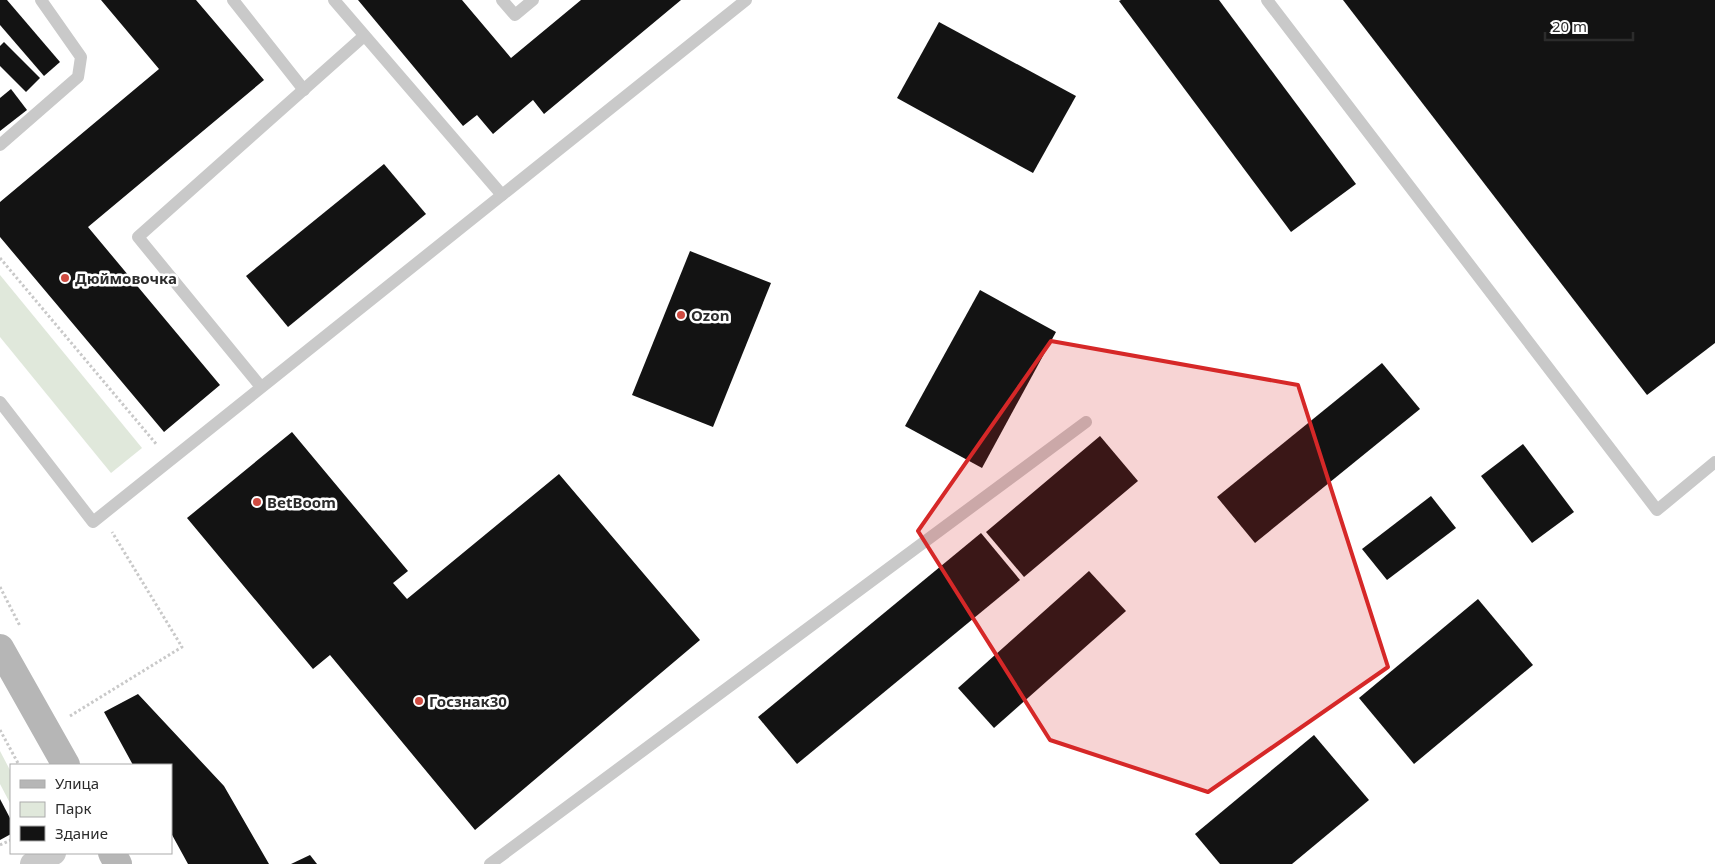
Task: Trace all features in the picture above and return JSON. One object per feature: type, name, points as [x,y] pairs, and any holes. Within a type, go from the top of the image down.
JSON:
[{"type":"main road","points":[[0,648],[65,764]]},
{"type":"street","points":[[32,864],[52,854]]},
{"type":"lane","points":[[0,144],[78,77],[81,57],[41,0]]},
{"type":"lane","points":[[233,0],[304,90]]},
{"type":"lane","points":[[334,0],[502,195]]},
{"type":"lane","points":[[502,0],[515,15],[533,0]]},
{"type":"lane","points":[[0,402],[93,522],[746,0]]},
{"type":"lane","points":[[1267,0],[1657,510],[1715,462]]},
{"type":"lane","points":[[261,387],[138,237],[364,36]]},
{"type":"lane","points":[[490,864],[1086,422]]},
{"type":"path","points":[[0,730],[18,764]]},
{"type":"highlighted area","points":[[1051,341],[1298,385],[1388,667],[1208,792],[1050,740],[918,531]]},
{"type":"green space","points":[[0,275],[142,448],[111,473],[0,337]]},
{"type":"green space","points":[[0,751],[10,770],[10,803],[0,784]]},
{"type":"building","points":[[0,0],[7,0],[60,62],[44,76],[0,25]]},
{"type":"building","points":[[101,0],[196,0],[264,80],[88,227],[220,385],[164,432],[0,237],[0,202],[159,69]]},
{"type":"building","points":[[358,0],[462,0],[511,58],[581,0],[681,0],[544,114],[533,100],[493,134],[477,115],[463,126]]},
{"type":"building","points":[[1219,0],[1356,184],[1291,232],[1119,1]]},
{"type":"building","points":[[1343,0],[1715,0],[1715,343],[1647,395]]},
{"type":"building","points":[[939,22],[1076,96],[1033,173],[897,98]]},
{"type":"building","points":[[4,42],[40,78],[26,92],[0,66],[0,46]]},
{"type":"building","points":[[11,89],[27,110],[0,131],[0,98]]},
{"type":"building","points":[[384,164],[426,214],[288,327],[246,276]]},
{"type":"building","points":[[690,251],[771,283],[713,427],[632,395]]},
{"type":"building","points":[[980,290],[1056,332],[982,468],[905,426]]},
{"type":"building","points":[[1382,363],[1420,409],[1255,543],[1217,497]]},
{"type":"building","points":[[292,432],[408,571],[393,583],[407,599],[559,474],[700,640],[475,830],[330,655],[313,669],[187,518]]},
{"type":"building","points":[[1100,436],[1138,481],[1024,577],[986,532]]},
{"type":"building","points":[[1523,444],[1574,512],[1532,543],[1481,476]]},
{"type":"building","points":[[1431,496],[1456,528],[1387,580],[1362,549]]},
{"type":"building","points":[[981,533],[1020,580],[797,764],[758,717]]},
{"type":"building","points":[[1089,571],[1126,611],[994,728],[958,688]]},
{"type":"building","points":[[1478,599],[1533,665],[1414,764],[1359,698]]},
{"type":"building","points":[[138,694],[224,786],[269,864],[188,864],[172,835],[172,764],[132,764],[104,712]]},
{"type":"building","points":[[1314,735],[1369,800],[1292,864],[1220,864],[1195,834]]},
{"type":"building","points":[[0,799],[10,818],[10,835],[0,840]]},
{"type":"building","points":[[310,855],[317,864],[291,864]]},
{"type":"place","name":"Дюймовочка","points":[[65,278]]},
{"type":"place","name":"Ozon","points":[[681,315]]},
{"type":"place","name":"BetBoom","points":[[257,502]]},
{"type":"place","name":"Госзнак30","points":[[419,701]]}]
